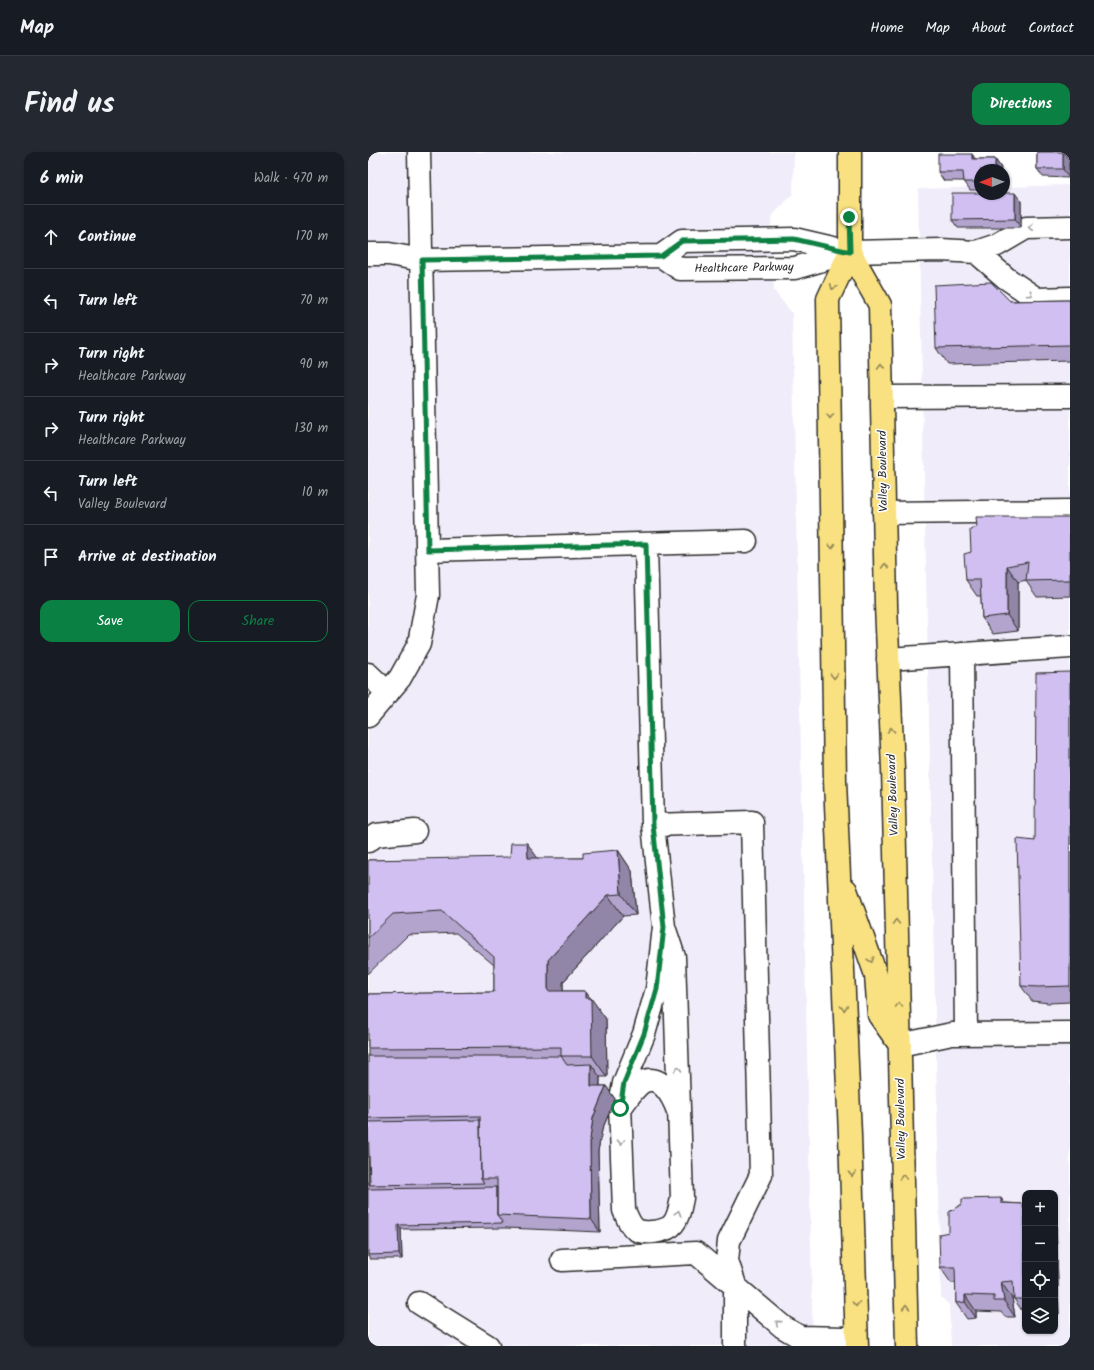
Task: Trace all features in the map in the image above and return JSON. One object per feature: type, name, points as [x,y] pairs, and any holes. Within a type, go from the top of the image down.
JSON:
[{"type":"main road","name":"Valley Boulevard","points":[[850,152],[850,252],[828,299],[838,870],[850,1135],[856,1346]]},
{"type":"main road","name":"Valley Boulevard","points":[[850,252],[880,305],[884,513],[900,1045],[907,1346]]},
{"type":"main road","points":[[838,870],[876,975],[879,1015],[900,1045]]},
{"type":"street","points":[[368,716],[408,668],[419,644],[428,595],[419,152]]},
{"type":"street","points":[[368,254],[389,254],[422,260],[661,256],[682,241],[794,239],[850,252],[941,250],[976,252],[997,246],[1026,228],[1070,226]]},
{"type":"street","name":"Healthcare Parkway","points":[[661,256],[680,269],[795,268],[850,252]]},
{"type":"street","points":[[976,252],[1006,278],[1037,299],[1070,298]]},
{"type":"street","points":[[882,397],[1070,396]]},
{"type":"street","points":[[884,513],[1070,511]]},
{"type":"street","points":[[428,550],[746,541]]},
{"type":"street","points":[[646,544],[653,825],[664,927],[674,957],[682,1198],[679,1215],[672,1225],[663,1231],[636,1230],[630,1224],[624,1210],[620,1108],[624,1083],[644,1034],[657,989],[664,927]]},
{"type":"street","points":[[888,659],[1070,647]]},
{"type":"street","points":[[962,654],[966,1034]]},
{"type":"street","points":[[368,674],[388,692]]},
{"type":"street","points":[[653,825],[752,822],[761,1175],[729,1241],[727,1261],[735,1285],[735,1346]]},
{"type":"street","points":[[368,841],[376,835],[415,831]]},
{"type":"street","points":[[900,1045],[952,1034],[1070,1032]]},
{"type":"street","points":[[620,1108],[641,1083],[654,1081],[662,1084],[670,1092],[680,1118]]},
{"type":"street","points":[[562,1260],[696,1253],[783,1327],[800,1337],[845,1338],[851,1346]]},
{"type":"street","points":[[419,1303],[488,1346]]},
{"type":"shaded area","points":[[368,152],[794,152],[793,194],[771,217],[774,291],[792,313],[813,1346],[368,1346]]},
{"type":"shaded area","points":[[1070,185],[1070,1346],[951,1346],[949,1305],[941,1297],[918,189],[974,187],[974,200],[1010,200],[1010,187]]},
{"type":"building","points":[[1037,152],[1063,152],[1063,169],[1037,169]]},
{"type":"building","points":[[938,154],[972,154],[972,159],[995,159],[995,164],[974,164],[974,182],[964,182],[963,172],[938,172]]},
{"type":"building","points":[[952,193],[974,193],[974,200],[1010,200],[1010,193],[1015,193],[1015,219],[952,220]]},
{"type":"building","points":[[991,282],[1010,301],[1070,300],[1070,345],[936,348],[934,285]]},
{"type":"building","points":[[976,517],[1070,517],[1070,580],[1026,581],[1028,562],[1007,566],[1007,615],[982,618],[980,580],[966,580],[964,554],[971,552],[970,530],[977,527]]},
{"type":"building","points":[[1070,672],[1070,986],[1021,986],[1017,839],[1035,841],[1036,673]]},
{"type":"building","points":[[511,843],[527,843],[528,858],[583,858],[583,853],[618,850],[621,894],[608,895],[548,960],[548,991],[585,991],[585,998],[591,998],[592,1056],[561,1056],[561,1047],[368,1048],[368,994],[494,992],[494,957],[442,911],[393,914],[368,938],[368,860],[510,857]]},
{"type":"building","points":[[368,1056],[561,1056],[567,1065],[591,1064],[591,1086],[606,1086],[593,1118],[590,1139],[591,1219],[497,1215],[497,1179],[481,1179],[480,1116],[368,1118]]},
{"type":"building","points":[[480,1120],[481,1179],[484,1183],[370,1185],[368,1122]]},
{"type":"building","points":[[497,1187],[497,1215],[503,1223],[398,1225],[399,1254],[368,1255],[368,1189]]},
{"type":"building","points":[[1001,1198],[1001,1203],[1022,1204],[1022,1299],[1014,1299],[1013,1281],[1001,1282],[1004,1301],[994,1301],[994,1296],[965,1295],[965,1302],[956,1303],[955,1267],[940,1267],[939,1234],[949,1232],[949,1212],[962,1204],[962,1199]]},
{"type":"route","points":[[620,1108],[624,1083],[644,1034],[657,989],[662,956],[664,927],[653,825],[646,544],[428,550],[422,260],[661,256],[682,241],[794,239],[850,252],[849,217]]}]
